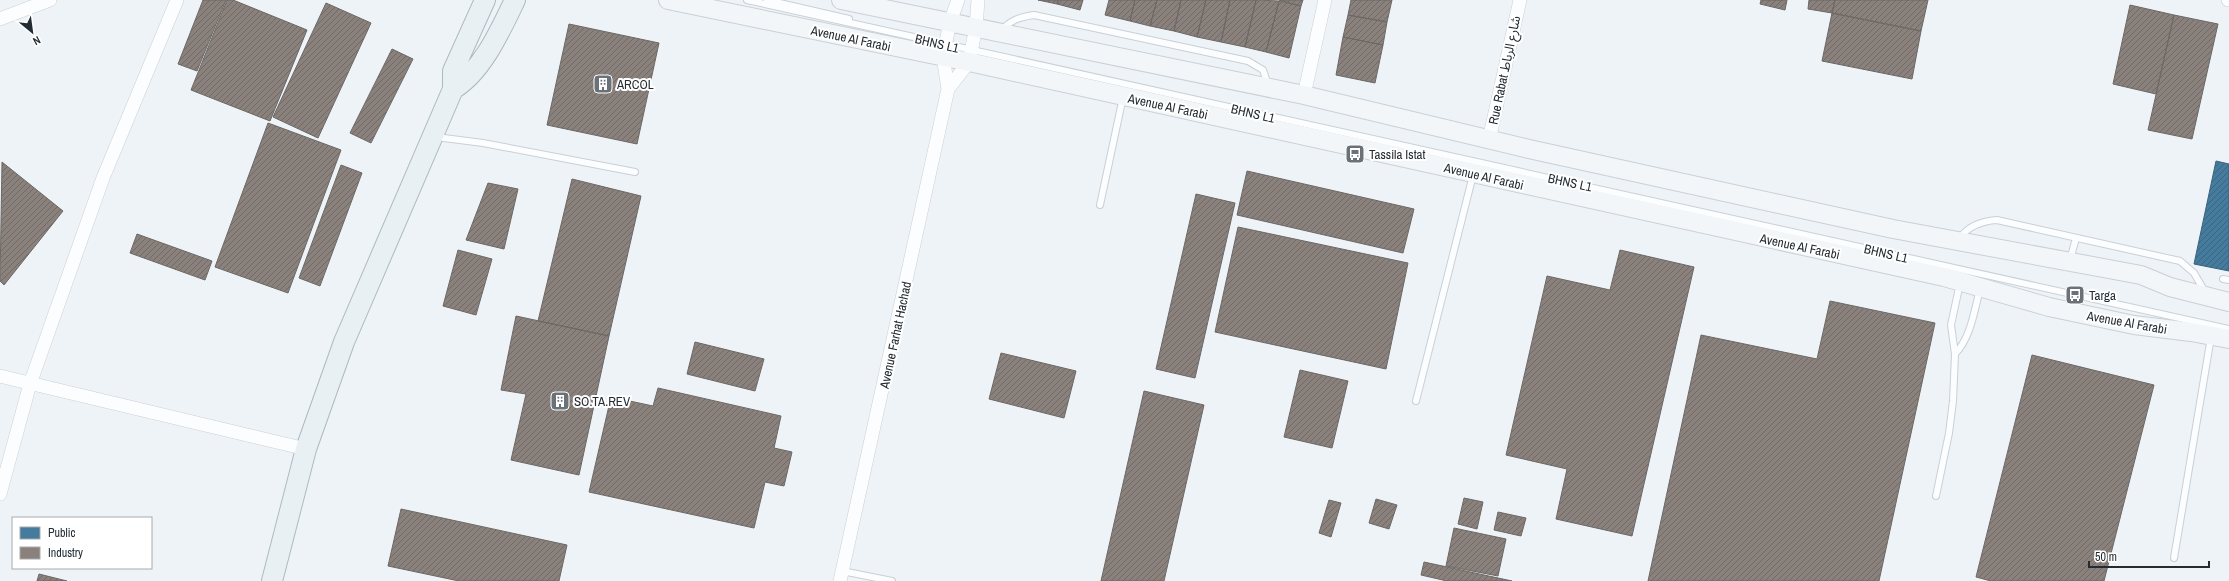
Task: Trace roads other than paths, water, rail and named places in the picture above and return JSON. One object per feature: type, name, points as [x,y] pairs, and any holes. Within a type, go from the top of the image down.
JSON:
[{"type":"main road","points":[[272,581],[306,449],[344,342],[453,88],[453,71],[485,0]]},
{"type":"main road","points":[[453,88],[465,82],[476,70],[515,0]]},
{"type":"street","points":[[0,19],[50,0]]},
{"type":"street","points":[[0,494],[30,384],[104,178],[177,0]]},
{"type":"street","name":"Avenue Al Farabi","points":[[668,0],[945,48],[1123,96],[1960,281],[2050,307],[2134,325],[2220,337]]},
{"type":"street","points":[[841,0],[1000,31],[1304,95],[1489,140],[1893,229],[2141,275],[2170,287],[2229,302]]},
{"type":"street","name":"Avenue Farhat Hachad","points":[[841,576],[948,89],[945,48],[950,22],[958,0]]},
{"type":"street","name":"Avenue Farhat Hachad","points":[[948,89],[970,54],[976,27],[978,0]]},
{"type":"street","points":[[1304,95],[1325,0]]},
{"type":"street","name":"Rue Rabat شارع الرباط","points":[[1489,140],[1520,0]]},
{"type":"street","points":[[0,376],[306,449]]},
{"type":"lane","name":"BHNS L1","points":[[747,0],[945,48]]},
{"type":"lane","name":"BHNS L1","points":[[767,0],[945,48]]},
{"type":"lane","name":"BHNS L1","points":[[970,54],[2229,325]]},
{"type":"lane","name":"BHNS L1","points":[[970,54],[2229,329]]},
{"type":"lane","points":[[1100,205],[1123,96]]},
{"type":"lane","points":[[431,137],[483,143],[635,172]]},
{"type":"lane","points":[[1416,401],[1474,173]]},
{"type":"lane","points":[[1957,241],[1970,227],[1979,223],[1997,220],[2180,261],[2199,280],[2207,297]]},
{"type":"lane","points":[[2070,261],[2076,238]]},
{"type":"lane","points":[[1936,496],[1949,433],[1955,354],[1951,325],[1960,281]]},
{"type":"lane","points":[[1955,354],[1962,347],[1969,330],[1980,286]]},
{"type":"lane","points":[[2174,558],[2220,337]]},
{"type":"lane","points":[[841,576],[892,581]]},
{"type":"place","name":"ARCOL","points":[[603,84]]},
{"type":"place","name":"Tassila Istat","points":[[1355,154]]},
{"type":"place","name":"Targa","points":[[2075,295]]},
{"type":"place","name":"SO.TA.REV","points":[[560,401]]}]
